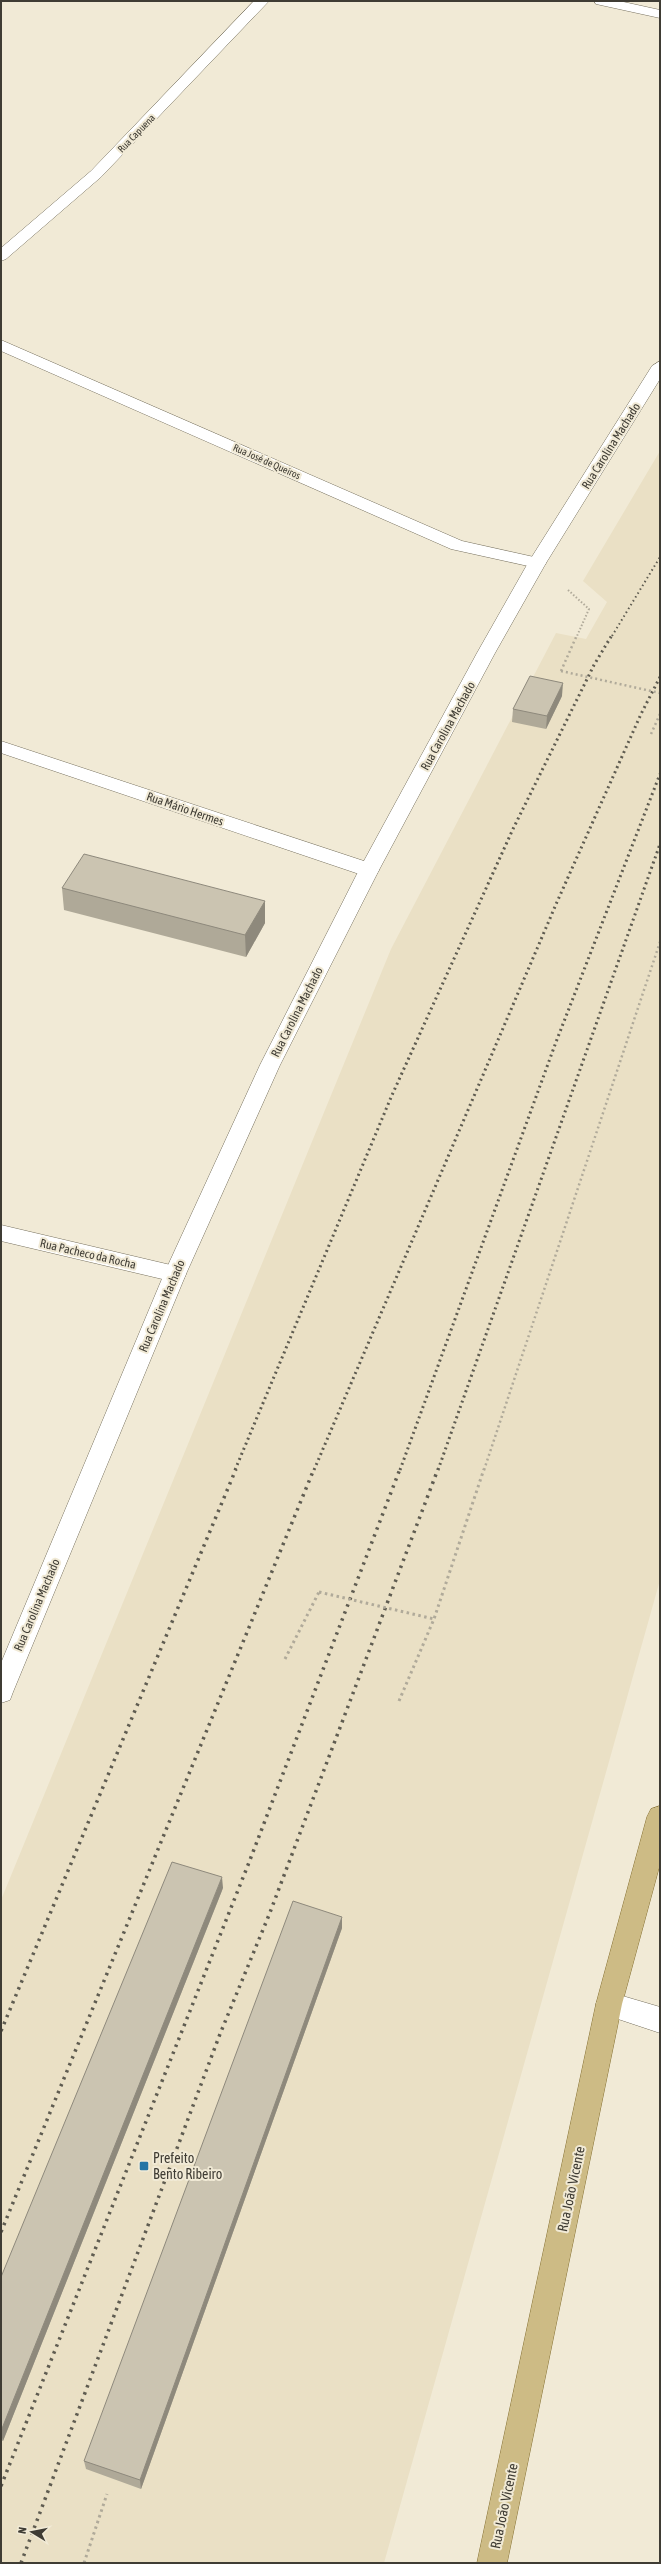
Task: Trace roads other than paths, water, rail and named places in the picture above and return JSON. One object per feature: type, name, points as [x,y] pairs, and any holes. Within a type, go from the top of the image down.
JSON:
[{"type":"main road","name":"Rua João Vicente","points":[[492,2563],[609,2004],[660,1817]]},
{"type":"street","name":"Rua Capuena","points":[[1,256],[96,174],[262,1]]},
{"type":"street","points":[[601,1],[660,14]]},
{"type":"street","name":"Rua José de Queiros","points":[[1,345],[457,545],[537,563]]},
{"type":"street","name":"Rua Carolina Machado","points":[[1,1692],[175,1274],[270,1065],[369,870],[486,653],[537,563],[660,366]]},
{"type":"street","name":"Rua Mário Hermes","points":[[1,747],[369,870]]},
{"type":"street","name":"Rua Pacheco da Rocha","points":[[1,1233],[175,1274]]},
{"type":"street","points":[[609,2004],[660,2020]]},
{"type":"railway","points":[[612,636],[660,557]]},
{"type":"railway","points":[[235,1470],[392,1095],[513,829],[594,665],[612,635]]},
{"type":"railway","points":[[314,1470],[557,902],[641,714],[660,677]]},
{"type":"railway","points":[[400,1470],[556,1042],[660,774]]},
{"type":"railway","points":[[438,1470],[660,844]]},
{"type":"railway","points":[[1,2031],[236,1469]]},
{"type":"railway","points":[[1,2232],[314,1469]]},
{"type":"railway","points":[[1,2486],[248,1865],[400,1469]]},
{"type":"railway","points":[[21,2563],[220,2034],[269,1915],[438,1469]]},
{"type":"place","name":"Prefeito Bento Ribeiro","points":[[144,2166]]}]
